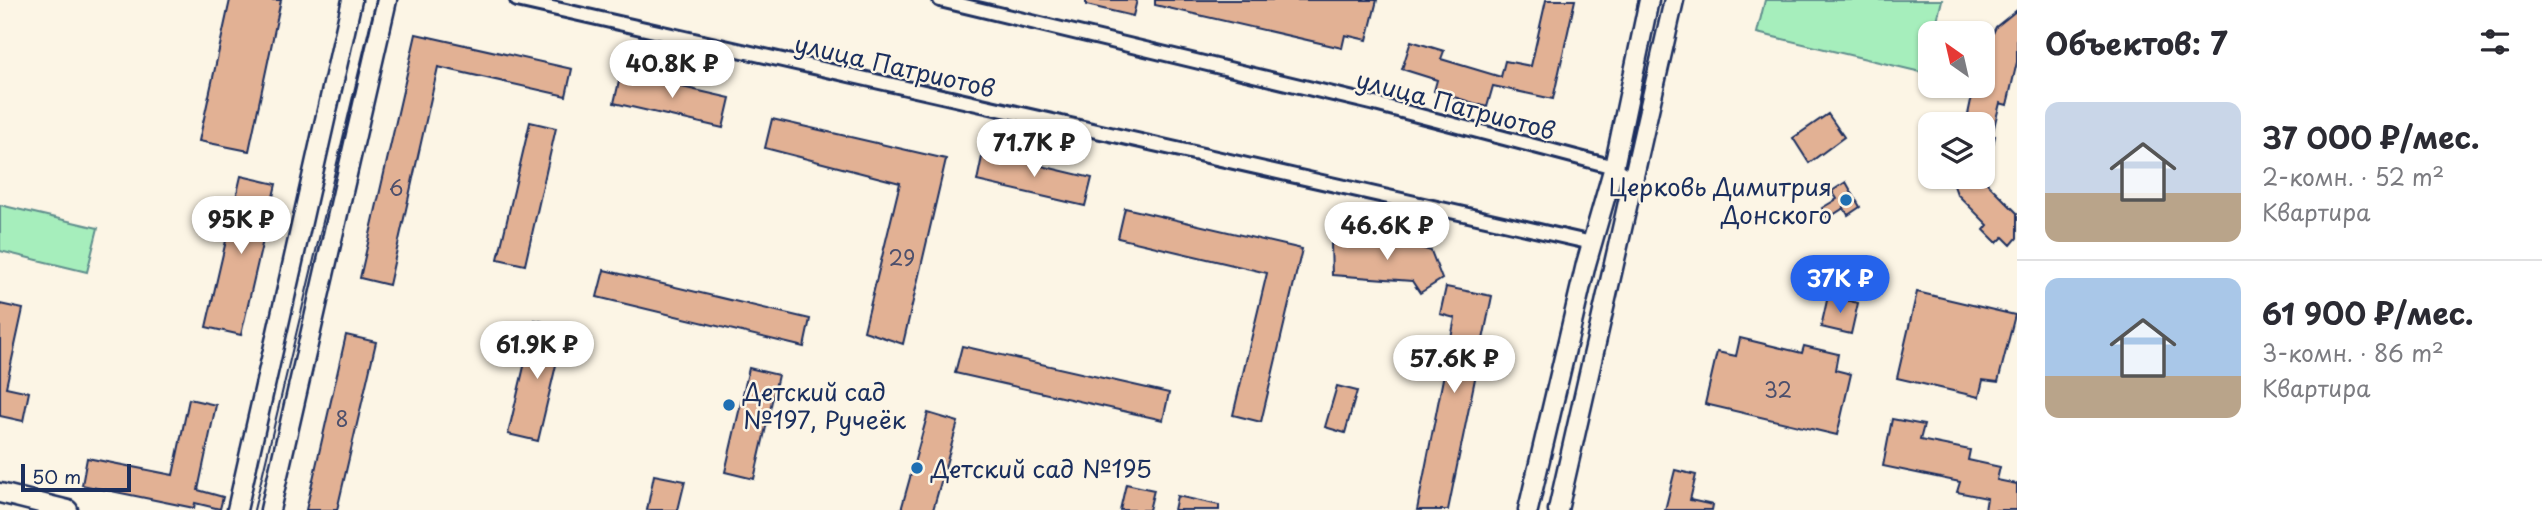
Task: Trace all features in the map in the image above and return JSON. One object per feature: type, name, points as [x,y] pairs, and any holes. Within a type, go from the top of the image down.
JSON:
[{"type":"street","points":[[237,510],[352,0]]},
{"type":"street","points":[[270,510],[387,0]]},
{"type":"street","name":"улица Патриотов","points":[[517,0],[1592,243]]},
{"type":"street","name":"улица Патриотов","points":[[940,0],[1375,104],[1614,167],[1632,178]]},
{"type":"street","points":[[1528,510],[1592,243],[1614,167],[1649,0]]},
{"type":"street","points":[[1558,510],[1674,0]]},
{"type":"street","points":[[0,493],[68,510]]},
{"type":"green space","points":[[1765,0],[1942,0],[1937,21],[1918,21],[1918,71],[1757,33]]},
{"type":"green space","points":[[0,205],[98,228],[87,272],[0,251]]},
{"type":"building","points":[[230,0],[281,0],[249,151],[199,141]]},
{"type":"building","points":[[1086,0],[1137,0],[1133,16],[1086,5]]},
{"type":"building","points":[[1155,0],[1377,0],[1367,40],[1345,35],[1342,48],[1155,5]]},
{"type":"building","points":[[1546,0],[1575,0],[1553,99],[1493,86],[1487,107],[1434,91],[1437,80],[1402,69],[1411,41],[1444,51],[1441,59],[1501,77],[1505,61],[1531,66]]},
{"type":"building","points":[[2017,10],[2017,62],[2007,105],[2000,103],[1995,123],[1995,112],[1969,112],[1971,98],[1995,98],[1996,27]]},
{"type":"building","points":[[416,34],[572,69],[566,96],[438,67],[389,285],[360,278]]},
{"type":"building","points":[[621,73],[730,98],[723,128],[614,103]]},
{"type":"building","points":[[1828,114],[1844,137],[1809,163],[1793,138]]},
{"type":"building","points":[[772,119],[946,159],[903,344],[864,331],[900,183],[765,148]]},
{"type":"building","points":[[530,122],[556,128],[525,265],[498,259]]},
{"type":"building","points":[[983,152],[1092,178],[1085,206],[977,181]]},
{"type":"building","points":[[241,176],[276,184],[241,335],[206,327]]},
{"type":"building","name":"Церковь Димитрия Донского","points":[[1846,182],[1860,207],[1848,215],[1844,208],[1828,218],[1822,208],[1837,199],[1832,191]]},
{"type":"building","points":[[1955,189],[1993,189],[2017,213],[2017,238],[2011,245],[2003,237],[1997,243],[1984,230],[1988,225]]},
{"type":"building","points":[[1125,208],[1302,249],[1261,422],[1233,415],[1267,273],[1118,238]]},
{"type":"building","points":[[1396,237],[1411,238],[1412,245],[1431,251],[1442,279],[1420,293],[1412,281],[1332,275],[1331,244],[1394,244]]},
{"type":"building","points":[[604,270],[810,319],[804,347],[597,297]]},
{"type":"building","points":[[1446,287],[1492,296],[1448,510],[1417,510],[1455,318],[1440,314]]},
{"type":"building","points":[[1917,292],[2015,315],[1998,382],[1983,380],[1979,397],[1897,378]]},
{"type":"building","points":[[1828,296],[1858,303],[1851,334],[1821,327]]},
{"type":"building","points":[[0,304],[23,309],[6,387],[29,392],[23,421],[0,416]]},
{"type":"building","points":[[535,320],[565,327],[538,441],[508,434]]},
{"type":"building","points":[[346,335],[376,342],[337,510],[306,510]]},
{"type":"building","points":[[1740,338],[1802,353],[1804,346],[1838,354],[1835,370],[1851,374],[1837,435],[1705,404],[1717,352],[1736,356]]},
{"type":"building","points":[[962,346],[1169,393],[1163,420],[955,373]]},
{"type":"building","points":[[749,368],[778,375],[754,479],[725,472]]},
{"type":"building","points":[[1337,386],[1357,391],[1345,433],[1325,427]]},
{"type":"building","points":[[189,399],[216,405],[198,490],[223,497],[220,509],[195,503],[194,508],[82,485],[87,458],[173,475]]},
{"type":"building","points":[[928,413],[958,422],[933,510],[901,510]]},
{"type":"building","points":[[1892,419],[1924,425],[1920,440],[1970,450],[1968,460],[2000,467],[1997,480],[2017,484],[2017,510],[1985,510],[1987,498],[1957,492],[1960,482],[1883,466]]},
{"type":"building","points":[[1675,470],[1696,475],[1690,500],[1713,505],[1712,510],[1665,510]]},
{"type":"building","points":[[654,475],[685,481],[678,510],[647,510]]},
{"type":"building","points":[[1126,484],[1154,490],[1149,510],[1120,510]]},
{"type":"building","points":[[1177,496],[1219,505],[1219,510],[1174,510]]},
{"type":"tram line","points":[[254,510],[376,0]]},
{"type":"place","name":"Церковь Димитрия Донского","points":[[1846,200]]},
{"type":"place","name":"Детский сад №197, Ручеёк","points":[[729,405]]},
{"type":"place","name":"Детский сад №195","points":[[917,468]]}]
